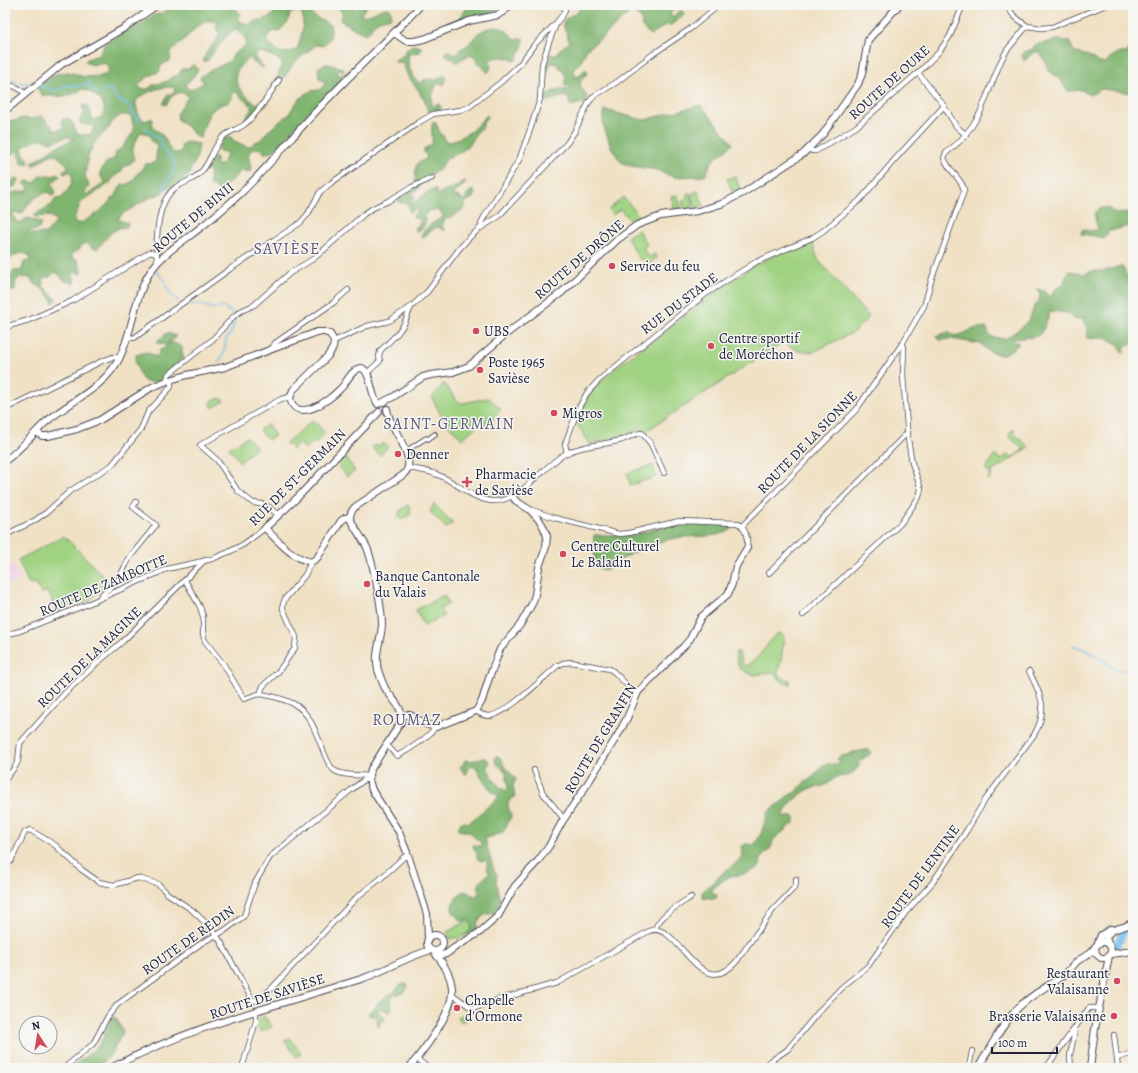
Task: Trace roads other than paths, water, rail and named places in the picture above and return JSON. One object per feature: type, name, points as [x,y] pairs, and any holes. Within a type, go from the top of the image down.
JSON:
[{"type":"street","points":[[5,111],[62,64],[126,27],[158,5]]},
{"type":"street","name":"ROUTE DE BINII","points":[[5,461],[13,456],[45,423],[58,412],[97,387],[107,376],[119,358],[128,337],[137,299],[145,282],[157,263],[226,208],[243,192],[264,171],[309,119],[421,5]]},
{"type":"street","points":[[394,33],[406,41],[417,41],[436,35],[466,22],[498,15],[510,5]]},
{"type":"street","points":[[128,337],[134,338],[230,269],[300,223],[308,214],[320,192],[418,123],[433,114],[460,110],[469,107],[515,69],[534,45],[557,22],[564,13],[566,5]]},
{"type":"street","points":[[409,1068],[433,1036],[447,1009],[452,996],[452,985],[442,938],[437,935],[427,914],[399,832],[372,790],[369,777],[371,769],[401,722],[402,715],[401,711],[384,686],[378,666],[377,654],[382,626],[371,560],[364,541],[352,523],[350,517],[355,508],[403,475],[408,468],[410,460],[388,418],[373,398],[367,372],[362,368],[355,370],[340,390],[322,404],[306,410],[300,410],[295,408],[291,403],[290,397],[293,390],[327,357],[334,343],[367,326],[389,321],[411,307],[428,291],[464,243],[474,233],[498,217],[566,143],[575,131],[589,102],[594,96],[617,82],[650,56],[690,29],[719,5]]},
{"type":"street","name":"ROUTE DE DRÔNE","points":[[393,397],[427,376],[453,372],[469,366],[509,332],[564,290],[623,235],[637,226],[661,216],[698,211],[721,204],[750,188],[809,149],[823,134],[858,84],[862,74],[866,46],[869,38],[899,5]]},
{"type":"street","name":"ROUTE DE OURE","points":[[809,149],[816,151],[856,127],[918,74],[945,44],[963,5]]},
{"type":"street","points":[[1006,5],[1014,16],[1027,26],[1042,28],[1052,27],[1106,5]]},
{"type":"street","points":[[482,227],[481,224],[483,219],[519,160],[540,99],[542,64],[557,22]]},
{"type":"street","name":"ROUTE DE LA SIONNE","points":[[742,526],[856,410],[902,344],[924,306],[932,278],[964,191],[963,185],[946,165],[944,158],[966,135],[972,126],[980,113],[1007,50],[1027,26]]},
{"type":"street","points":[[918,74],[944,106],[951,119],[966,135]]},
{"type":"street","points":[[157,263],[156,243],[160,217],[166,199],[176,187],[194,179],[201,173],[223,136],[246,123],[262,105],[279,80]]},
{"type":"street","points":[[5,83],[18,88],[26,94]]},
{"type":"street","name":"RUE DU STADE","points":[[567,453],[565,444],[578,409],[587,393],[598,380],[678,315],[714,289],[756,262],[814,237],[823,231],[864,196],[944,106]]},
{"type":"street","points":[[5,535],[36,520],[70,490],[113,464],[141,429],[148,412],[171,387],[168,375],[213,339],[234,316],[254,305],[290,273],[325,250],[364,214],[412,187],[432,178]]},
{"type":"street","points":[[5,328],[29,320],[72,301],[150,252],[156,254]]},
{"type":"street","points":[[272,349],[275,343],[304,324],[348,290]]},
{"type":"street","points":[[367,372],[380,361],[380,351],[397,334],[404,324],[411,307]]},
{"type":"street","points":[[36,432],[42,436],[48,436],[90,424],[111,414],[152,387],[169,380],[225,367],[320,332],[330,334],[334,343]]},
{"type":"street","points":[[803,615],[901,523],[921,493],[912,463],[908,432],[903,375],[904,347],[902,344]]},
{"type":"street","points":[[5,409],[102,361],[113,357],[119,358]]},
{"type":"street","points":[[278,515],[269,507],[262,504],[253,503],[238,491],[216,460],[200,445],[281,399],[290,397]]},
{"type":"street","name":"RUE DE ST-GERMAIN","points":[[205,560],[229,552],[244,544],[266,528],[393,397]]},
{"type":"street","points":[[769,573],[908,432]]},
{"type":"street","points":[[408,468],[439,475],[483,500],[500,500],[512,496],[556,460],[567,453],[642,433],[651,444],[664,472]]},
{"type":"street","points":[[406,451],[435,434]]},
{"type":"street","points":[[402,715],[410,715],[425,724],[440,727],[476,711],[482,701],[490,674],[500,649],[520,625],[533,600],[539,567],[546,547],[547,536],[543,526],[530,510],[516,501],[512,496]]},
{"type":"street","points":[[100,599],[103,593],[112,587],[118,580],[130,557],[156,525],[133,507],[136,502]]},
{"type":"street","points":[[530,510],[555,518],[619,534],[682,521],[733,522],[742,526],[746,537],[747,548]]},
{"type":"street","points":[[260,694],[263,686],[281,668],[295,648],[296,637],[283,605],[285,599],[305,575],[311,562],[317,558],[341,521],[350,517]]},
{"type":"street","points":[[266,528],[293,554],[311,562]]},
{"type":"street","name":"ROUTE DE GRANFIN","points":[[437,956],[480,932],[495,919],[515,886],[544,853],[617,737],[628,718],[637,694],[684,646],[701,617],[726,597],[731,586],[736,566],[747,548]]},
{"type":"street","name":"ROUTE DE ZAMBOTTE","points":[[7,635],[100,599],[167,569],[205,560]]},
{"type":"street","name":"ROUTE DE LA MAGINE","points":[[5,780],[18,761],[20,743],[60,698],[123,641],[205,560]]},
{"type":"street","points":[[185,580],[200,607],[203,616],[203,634],[205,641],[224,665],[244,699],[260,694],[294,704],[305,713],[311,722],[333,770],[339,773],[369,777]]},
{"type":"street","points":[[476,711],[486,716],[500,712],[520,698],[557,666],[565,663],[578,663],[611,670],[637,694]]},
{"type":"street","name":"ROUTE DE LENTINE","points":[[763,1068],[766,1064],[787,1050],[821,1009],[842,987],[868,966],[906,912],[933,882],[998,781],[1034,735],[1040,724],[1043,706],[1040,694],[1029,671]]},
{"type":"street","points":[[386,744],[398,756],[429,734],[435,727]]},
{"type":"street","points":[[534,770],[543,793],[564,819]]},
{"type":"street","name":"ROUTE DE REDIN","points":[[64,1068],[93,1044],[108,1016],[118,1004],[203,942],[216,936],[239,921],[244,916],[255,883],[270,857],[351,790],[369,777]]},
{"type":"street","points":[[5,867],[11,861],[25,832],[31,830],[57,847],[82,870],[98,882],[114,886],[138,878],[157,883],[169,896],[201,918],[216,936],[246,990],[253,1000],[258,1000],[357,898],[408,855]]},
{"type":"street","points":[[452,996],[456,997],[470,1007],[476,1008],[495,1000],[557,983],[647,932],[655,929],[662,931],[700,968],[710,973],[723,971],[731,967],[736,962],[773,910],[794,888],[796,879]]},
{"type":"street","points":[[655,929],[665,916],[691,897]]},
{"type":"street","points":[[427,914],[428,946],[446,969],[452,985]]},
{"type":"street","points":[[1090,1068],[1103,983],[1111,950],[1106,938],[1113,930],[1133,922]]},
{"type":"street","points":[[1103,983],[1104,967],[1095,952],[1096,946],[1104,932],[1124,926]]},
{"type":"street","points":[[405,960],[432,935],[437,935]]},
{"type":"street","points":[[978,1068],[1005,1024],[1022,1004],[1036,992],[1064,974],[1096,946],[1102,942],[1132,951]]},
{"type":"street","points":[[432,950],[440,949],[443,943]]},
{"type":"street","name":"ROUTE DE SAVIÈSE","points":[[111,1068],[166,1042],[217,1024],[372,975],[422,952],[432,950]]},
{"type":"street","points":[[1087,955],[1104,958],[1110,955],[1132,951]]},
{"type":"street","points":[[1046,1068],[1089,1008],[1099,1008]]},
{"type":"street","points":[[242,1068],[256,1021],[256,1012]]},
{"type":"street","points":[[1071,1068],[1070,1055],[1076,1027]]},
{"type":"street","points":[[1114,1035],[1118,1068]]},
{"type":"street","points":[[969,1068],[972,1051]]},
{"type":"street","points":[[1117,1058],[1133,1053]]},
{"type":"street","points":[[417,1059],[428,1068]]},
{"type":"waterway","points":[[5,79],[10,78],[16,82],[29,84]]},
{"type":"waterway","points":[[40,87],[47,87],[50,90],[58,90],[67,85],[86,85],[89,82],[97,93],[110,88],[118,100],[127,104],[140,122]]},
{"type":"waterway","points":[[145,128],[159,139],[163,150],[173,159],[175,169],[165,184],[163,193]]},
{"type":"waterway","points":[[154,240],[154,246]]},
{"type":"waterway","points":[[157,271],[158,274],[165,280],[166,286],[171,294],[178,301]]},
{"type":"waterway","points":[[187,303],[203,305],[212,309],[223,307],[233,313]]},
{"type":"waterway","points":[[218,364],[223,356],[226,341],[228,336],[231,334],[235,319]]},
{"type":"waterway","points":[[1073,645],[1092,653]]},
{"type":"waterway","points":[[1093,654],[1116,669],[1125,671]]},
{"type":"waterway","points":[[1117,945],[1124,930]]},
{"type":"place","name":"Service du feu","points":[[612,266]]},
{"type":"place","name":"UBS","points":[[476,331]]},
{"type":"place","name":"Centre sportif de Moréchon","points":[[711,346]]},
{"type":"place","name":"Poste 1965 Savièse","points":[[480,370]]},
{"type":"place","name":"Migros","points":[[554,413]]},
{"type":"place","name":"Denner","points":[[398,454]]},
{"type":"place","name":"Pharmacie de Savièse","points":[[467,482]]},
{"type":"place","name":"Centre Culturel Le Baladin","points":[[563,554]]},
{"type":"place","name":"Banque Cantonale du Valais","points":[[367,584]]},
{"type":"place","name":"Restaurant Valaisanne","points":[[1117,981]]},
{"type":"place","name":"Chapelle d'Ormone","points":[[457,1008]]},
{"type":"place","name":"Brasserie Valaisanne","points":[[1114,1016]]},
{"type":"district","name":"SAVIÈSE","points":[[287,248]]},
{"type":"district","name":"SAINT-GERMAIN","points":[[449,423]]},
{"type":"district","name":"ROUMAZ","points":[[407,719]]}]
